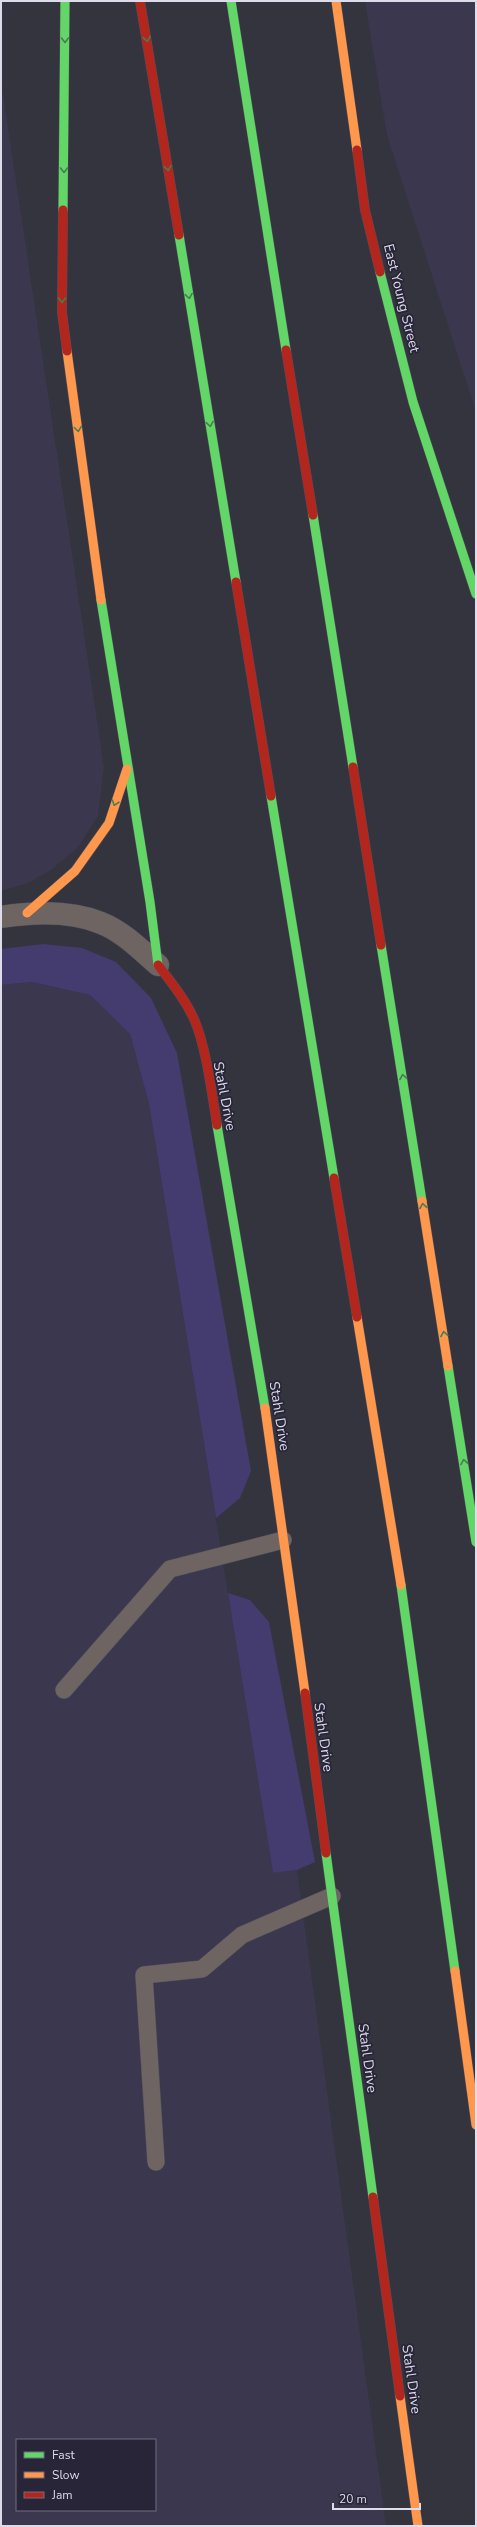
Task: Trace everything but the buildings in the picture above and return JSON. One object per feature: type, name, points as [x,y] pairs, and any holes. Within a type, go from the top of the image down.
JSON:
[{"type":"main road","points":[[65,1],[62,312],[101,599],[150,902],[158,965]]},
{"type":"main road","points":[[140,1],[403,1598],[476,2125]]},
{"type":"main road","points":[[231,1],[476,1542]]},
{"type":"main road","name":"East Young Street","points":[[336,1],[365,210],[413,402],[476,594]]},
{"type":"main road","points":[[27,913],[74,871],[109,822],[128,766]]},
{"type":"main road","name":"Stahl Drive","points":[[158,965],[176,988],[194,1020],[208,1078],[269,1431],[418,2526]]},
{"type":"main road","points":[[467,1479],[476,1485]]},
{"type":"street","points":[[1,917],[27,913],[64,914],[102,923],[134,944],[158,965]]},
{"type":"lane","points":[[64,1690],[170,1569],[283,1540]]},
{"type":"lane","points":[[156,2162],[144,1975],[202,1970],[242,1935],[332,1896]]},
{"type":"shaded area","points":[[365,1],[476,1],[476,412],[387,135]]},
{"type":"shaded area","points":[[1,81],[104,767],[98,816],[78,847],[51,870],[28,883],[1,891]]},
{"type":"shaded area","points":[[43,944],[82,948],[116,962],[151,998],[177,1053],[251,1471],[240,1498],[216,1518],[149,1104],[130,1034],[90,995],[32,982],[1,985],[1,949]]},
{"type":"shaded area","points":[[32,982],[90,995],[130,1034],[149,1104],[273,1873],[297,1870],[386,2526],[1,2526],[1,985]]},
{"type":"shaded area","points":[[228,1593],[250,1600],[269,1622],[315,1862],[297,1870],[273,1873]]},
{"type":"traffic: fast","points":[[63,210],[65,1]]},
{"type":"traffic: fast","points":[[231,1],[286,350]]},
{"type":"traffic: fast","points":[[179,235],[236,582]]},
{"type":"traffic: fast","points":[[380,272],[413,402],[476,594]]},
{"type":"traffic: fast","points":[[313,515],[353,767]]},
{"type":"traffic: fast","points":[[101,600],[150,902],[158,965]]},
{"type":"traffic: fast","points":[[271,796],[334,1178]]},
{"type":"traffic: fast","points":[[381,945],[422,1201]]},
{"type":"traffic: fast","points":[[217,1125],[265,1408]]},
{"type":"traffic: fast","points":[[448,1366],[476,1542]]},
{"type":"traffic: fast","points":[[401,1585],[455,1971]]},
{"type":"traffic: fast","points":[[326,1853],[373,2197]]},
{"type":"traffic: slow","points":[[336,1],[357,150]]},
{"type":"traffic: slow","points":[[67,351],[101,600]]},
{"type":"traffic: slow","points":[[27,913],[75,871],[109,823],[127,769]]},
{"type":"traffic: slow","points":[[422,1201],[448,1366]]},
{"type":"traffic: slow","points":[[357,1317],[401,1585]]},
{"type":"traffic: slow","points":[[265,1408],[305,1693]]},
{"type":"traffic: slow","points":[[455,1971],[476,2125]]},
{"type":"traffic: slow","points":[[400,2396],[418,2526]]},
{"type":"traffic: jam","points":[[140,1],[179,235]]},
{"type":"traffic: jam","points":[[357,150],[365,210],[380,272]]},
{"type":"traffic: jam","points":[[63,210],[62,312],[67,351]]},
{"type":"traffic: jam","points":[[286,350],[313,515]]},
{"type":"traffic: jam","points":[[236,582],[271,796]]},
{"type":"traffic: jam","points":[[353,767],[381,945]]},
{"type":"traffic: jam","points":[[158,965],[178,991],[194,1019],[202,1043],[208,1070],[217,1125]]},
{"type":"traffic: jam","points":[[334,1178],[357,1317]]},
{"type":"traffic: jam","points":[[305,1693],[326,1853]]},
{"type":"traffic: jam","points":[[373,2197],[400,2396]]}]
